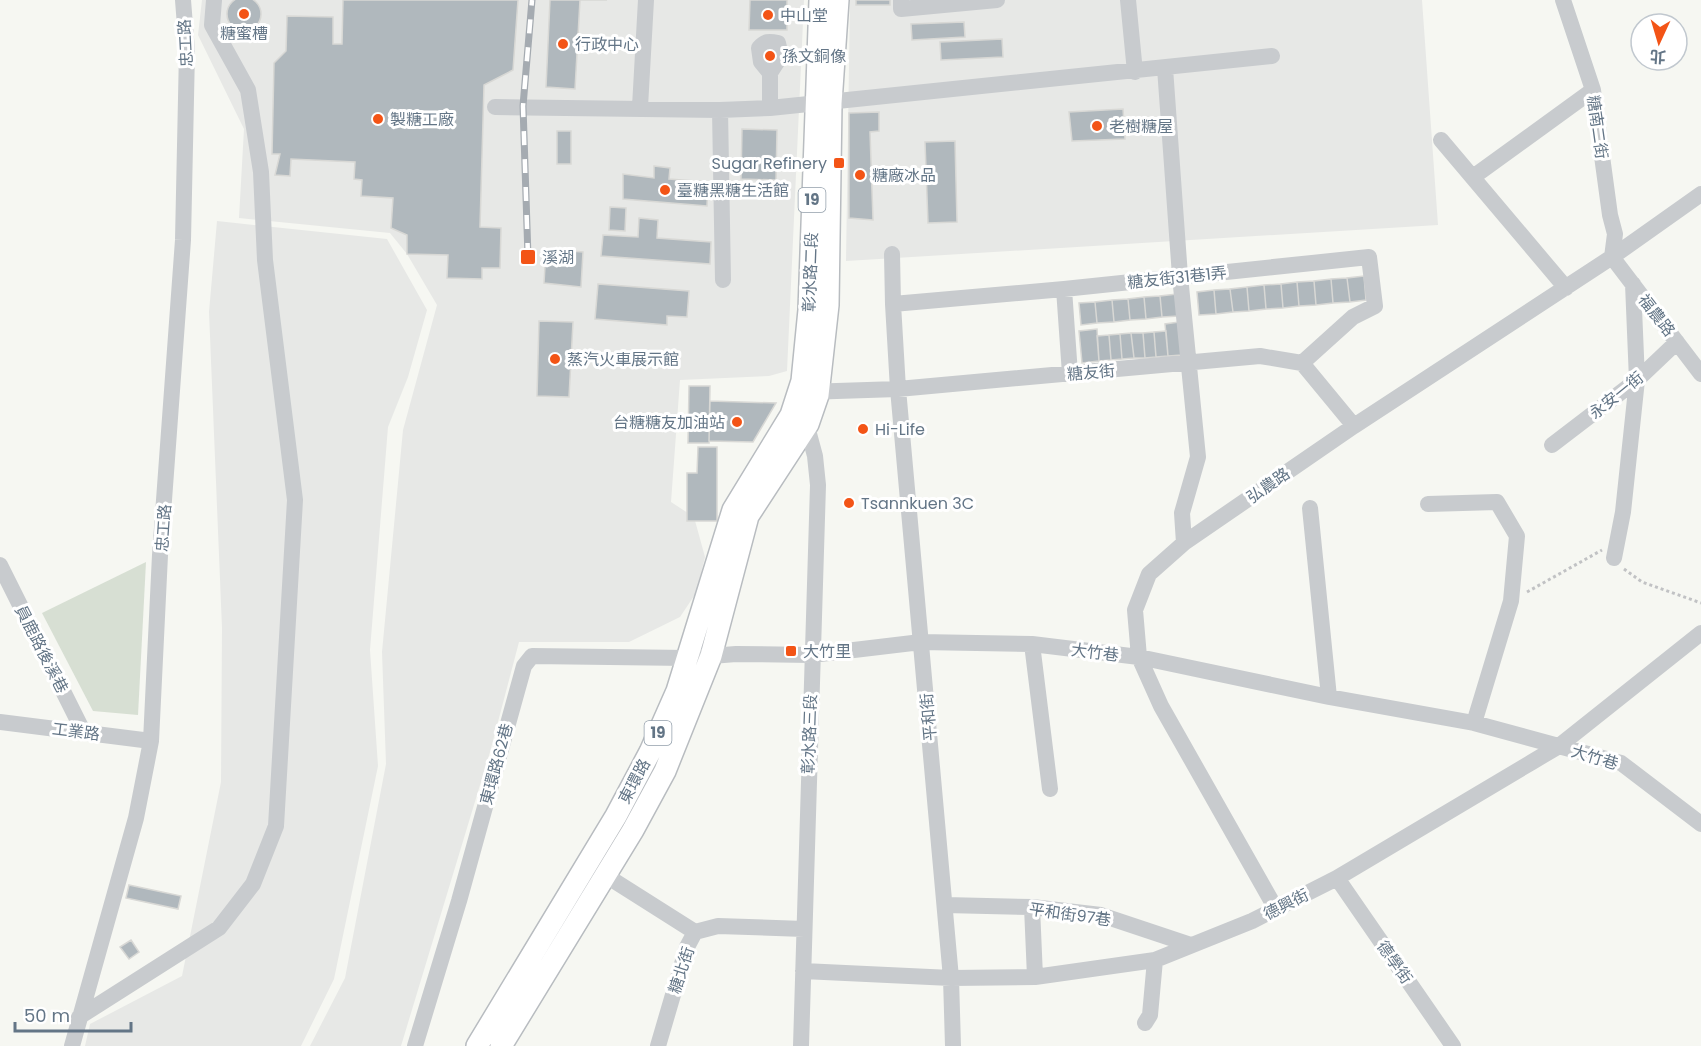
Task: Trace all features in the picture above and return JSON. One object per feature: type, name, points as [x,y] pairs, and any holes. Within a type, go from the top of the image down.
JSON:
[{"type":"main road","name":"彰水路二段","points":[[820,0],[828,305]]},
{"type":"main road","name":"彰水路二段","points":[[805,394],[823,104],[838,0]]},
{"type":"main road","name":"彰水路三段","points":[[808,424],[805,394],[828,305]]},
{"type":"main road","name":"東環路","points":[[477,1046],[616,816],[650,752],[677,692],[733,510],[805,394]]},
{"type":"main road","name":"東環路","points":[[501,1046],[665,771],[711,656],[748,516],[808,424]]},
{"type":"street","name":"忠工路","points":[[72,1046],[136,818],[151,741],[160,555],[183,240],[187,51],[183,0]]},
{"type":"street","points":[[80,1017],[219,928],[253,884],[276,826],[295,500],[265,260],[261,172],[248,90],[212,25],[214,0]]},
{"type":"street","points":[[640,107],[646,0]]},
{"type":"street","points":[[901,0],[901,9],[997,0]]},
{"type":"street","points":[[1128,0],[1135,72]]},
{"type":"street","name":"糖南二街","points":[[1563,0],[1593,90],[1610,215],[1615,234],[1612,257]]},
{"type":"street","points":[[495,107],[640,107],[720,110],[770,108],[1272,56]]},
{"type":"street","points":[[1165,68],[1180,276],[1198,457],[1182,513],[1184,543]]},
{"type":"street","points":[[770,73],[770,108]]},
{"type":"street","points":[[1473,177],[1593,90]]},
{"type":"street","points":[[720,110],[723,280]]},
{"type":"street","points":[[1441,140],[1566,288]]},
{"type":"street","name":"弘農路","points":[[1276,909],[1161,706],[1139,657],[1135,610],[1149,574],[1184,543],[1354,426],[1612,257],[1701,194]]},
{"type":"street","points":[[892,254],[893,304]]},
{"type":"street","name":"糖友街31巷1弄","points":[[893,304],[1064,289],[1369,257],[1375,306],[1353,317],[1302,363]]},
{"type":"street","name":"福農路","points":[[1612,257],[1701,374]]},
{"type":"street","points":[[1614,558],[1623,512],[1637,380],[1633,284]]},
{"type":"street","points":[[1064,289],[1070,374]]},
{"type":"street","name":"平和街","points":[[893,304],[898,389],[951,978],[953,1046]]},
{"type":"street","name":"永安一街","points":[[1552,445],[1637,380],[1677,342]]},
{"type":"street","name":"糖友街","points":[[805,394],[898,389],[1260,357],[1302,363]]},
{"type":"street","points":[[1302,363],[1354,426]]},
{"type":"street","name":"彰水路三段","points":[[801,1046],[818,485],[808,424]]},
{"type":"street","points":[[1428,504],[1497,502],[1517,536],[1511,601],[1474,723]]},
{"type":"street","points":[[1310,508],[1329,697]]},
{"type":"street","name":"員鹿路後溪巷","points":[[0,565],[84,733]]},
{"type":"street","name":"德興街","points":[[803,971],[951,978],[1035,977],[1155,960],[1276,909],[1337,878],[1559,746],[1701,633]]},
{"type":"street","name":"大竹巷","points":[[711,656],[812,655],[921,642],[1032,644],[1139,657],[1329,697],[1474,723],[1621,763],[1701,824]]},
{"type":"street","points":[[1032,644],[1050,789]]},
{"type":"street","name":"東環路62巷","points":[[415,1046],[459,900],[524,666],[532,656],[687,658],[711,656]]},
{"type":"street","name":"工業路","points":[[0,722],[151,741]]},
{"type":"street","points":[[605,875],[695,932]]},
{"type":"street","name":"德學街","points":[[1337,878],[1453,1046]]},
{"type":"street","name":"平和街97巷","points":[[945,905],[1032,907],[1101,915],[1191,945]]},
{"type":"street","points":[[1032,907],[1035,977]]},
{"type":"street","name":"糖北街","points":[[658,1046],[687,947],[695,932],[718,926],[804,930]]},
{"type":"street","points":[[1145,1023],[1150,1015],[1155,960]]},
{"type":"path","points":[[1511,601],[1599,549],[1609,551],[1642,582],[1701,603]]},
{"type":"shaded area","points":[[202,0],[804,0],[787,371],[769,376],[680,380],[671,502],[694,517],[705,557],[696,593],[680,617],[629,642],[519,642],[490,752],[401,1046],[310,1046],[345,978],[386,764],[382,652],[403,430],[437,305],[407,254],[390,233],[239,218],[244,129],[198,35]]},
{"type":"shaded area","points":[[850,0],[1422,0],[1438,225],[846,261]]},
{"type":"shaded area","points":[[217,221],[387,239],[427,310],[408,377],[388,427],[370,650],[378,766],[334,979],[301,1046],[85,1046],[90,1024],[182,976],[221,782],[222,628],[209,312]]},
{"type":"shaded area","points":[[146,562],[138,715],[93,711],[42,613]]},
{"type":"building","name":"糖蜜槽","points":[[244,-3],[256,2],[261,14],[256,26],[244,31],[232,26],[227,14],[232,2]]},
{"type":"building","name":"製糖工廠","points":[[343,0],[518,0],[513,70],[484,85],[480,227],[501,228],[500,268],[482,268],[482,279],[447,278],[448,255],[407,254],[407,235],[391,228],[393,198],[361,196],[362,180],[354,179],[355,162],[291,159],[290,176],[275,175],[280,154],[272,154],[274,63],[286,51],[287,16],[333,17],[333,44],[342,44]]},
{"type":"building","name":"行政中心","points":[[550,0],[580,0],[575,89],[546,87]]},
{"type":"building","name":"中山堂","points":[[750,0],[787,0],[787,30],[749,30]]},
{"type":"building","points":[[856,0],[890,0],[890,5],[856,5]]},
{"type":"building","points":[[964,22],[965,37],[912,40],[911,24]]},
{"type":"building","points":[[1002,39],[1003,57],[941,60],[940,42]]},
{"type":"building","name":"老樹糖屋","points":[[1123,109],[1125,139],[1072,141],[1069,112]]},
{"type":"building","name":"糖廠冰品","points":[[879,112],[879,131],[870,132],[873,220],[849,218],[849,113]]},
{"type":"building","points":[[742,129],[777,130],[776,180],[741,179]]},
{"type":"building","points":[[557,131],[571,131],[571,164],[557,164]]},
{"type":"building","points":[[955,141],[957,222],[928,223],[925,142]]},
{"type":"building","name":"臺糖黑糖生活館","points":[[654,166],[670,168],[669,179],[708,182],[707,206],[623,199],[623,174],[654,178]]},
{"type":"building","points":[[610,207],[626,208],[625,231],[609,230]]},
{"type":"building","points":[[639,218],[658,220],[657,238],[711,242],[710,264],[601,256],[603,235],[638,237]]},
{"type":"building","points":[[546,249],[583,252],[581,287],[544,283]]},
{"type":"building","points":[[1364,276],[1366,300],[1350,302],[1347,278]]},
{"type":"building","points":[[1347,278],[1350,302],[1333,303],[1331,279]]},
{"type":"building","points":[[1331,279],[1333,303],[1316,305],[1314,281]]},
{"type":"building","points":[[1314,281],[1316,305],[1299,306],[1297,282]]},
{"type":"building","points":[[1297,282],[1299,306],[1283,308],[1281,284]]},
{"type":"building","points":[[598,284],[689,291],[687,317],[667,316],[667,325],[595,319]]},
{"type":"building","points":[[1281,284],[1283,308],[1266,309],[1264,285]]},
{"type":"building","points":[[1264,285],[1266,309],[1249,311],[1247,287]]},
{"type":"building","points":[[1247,287],[1249,311],[1233,312],[1230,289]]},
{"type":"building","points":[[1230,289],[1233,312],[1216,314],[1214,290]]},
{"type":"building","points":[[1214,290],[1216,314],[1199,315],[1197,292]]},
{"type":"building","points":[[1177,294],[1179,316],[1162,317],[1160,296]]},
{"type":"building","points":[[1160,296],[1162,317],[1146,319],[1144,297]]},
{"type":"building","points":[[1144,297],[1146,319],[1130,320],[1128,299]]},
{"type":"building","points":[[1128,299],[1130,320],[1114,322],[1112,300]]},
{"type":"building","points":[[1112,300],[1114,322],[1097,323],[1095,302]]},
{"type":"building","points":[[1095,302],[1097,323],[1081,325],[1079,303]]},
{"type":"building","name":"蒸汽火車展示館","points":[[539,321],[573,322],[569,397],[537,396]]},
{"type":"building","points":[[1179,322],[1182,355],[1168,356],[1165,324]]},
{"type":"building","points":[[1097,329],[1099,361],[1082,363],[1079,331]]},
{"type":"building","points":[[1166,331],[1168,356],[1156,357],[1154,332]]},
{"type":"building","points":[[1154,332],[1156,357],[1145,358],[1143,333]]},
{"type":"building","points":[[1131,333],[1134,358],[1122,359],[1120,334]]},
{"type":"building","points":[[1131,333],[1143,333],[1145,358],[1134,358]]},
{"type":"building","points":[[1120,334],[1122,359],[1111,360],[1109,335]]},
{"type":"building","points":[[1109,335],[1111,360],[1099,361],[1097,336]]},
{"type":"building","points":[[689,386],[710,386],[709,443],[688,443]]},
{"type":"building","name":"台糖糖友加油站","points":[[710,401],[776,403],[753,442],[709,441]]},
{"type":"building","points":[[698,447],[717,447],[717,521],[687,521],[687,473],[697,473]]},
{"type":"building","points":[[129,885],[181,896],[178,909],[126,898]]},
{"type":"building","points":[[131,940],[139,952],[129,959],[120,947]]},
{"type":"railway","points":[[528,257],[523,106],[532,0]]},
{"type":"place","name":"糖蜜槽","points":[[244,14]]},
{"type":"place","name":"中山堂","points":[[768,15]]},
{"type":"place","name":"行政中心","points":[[563,44]]},
{"type":"place","name":"孫文銅像","points":[[770,56]]},
{"type":"place","name":"製糖工廠","points":[[378,119]]},
{"type":"place","name":"老樹糖屋","points":[[1097,126]]},
{"type":"place","name":"Sugar Refinery","points":[[839,163]]},
{"type":"place","name":"糖廠冰品","points":[[860,175]]},
{"type":"place","name":"臺糖黑糖生活館","points":[[665,190]]},
{"type":"place","name":"溪湖","points":[[528,257]]},
{"type":"place","name":"蒸汽火車展示館","points":[[555,359]]},
{"type":"place","name":"台糖糖友加油站","points":[[737,422]]},
{"type":"place","name":"Hi-Life","points":[[863,429]]},
{"type":"place","name":"Tsannkuen 3C","points":[[849,503]]},
{"type":"place","name":"大竹里","points":[[791,651]]}]
